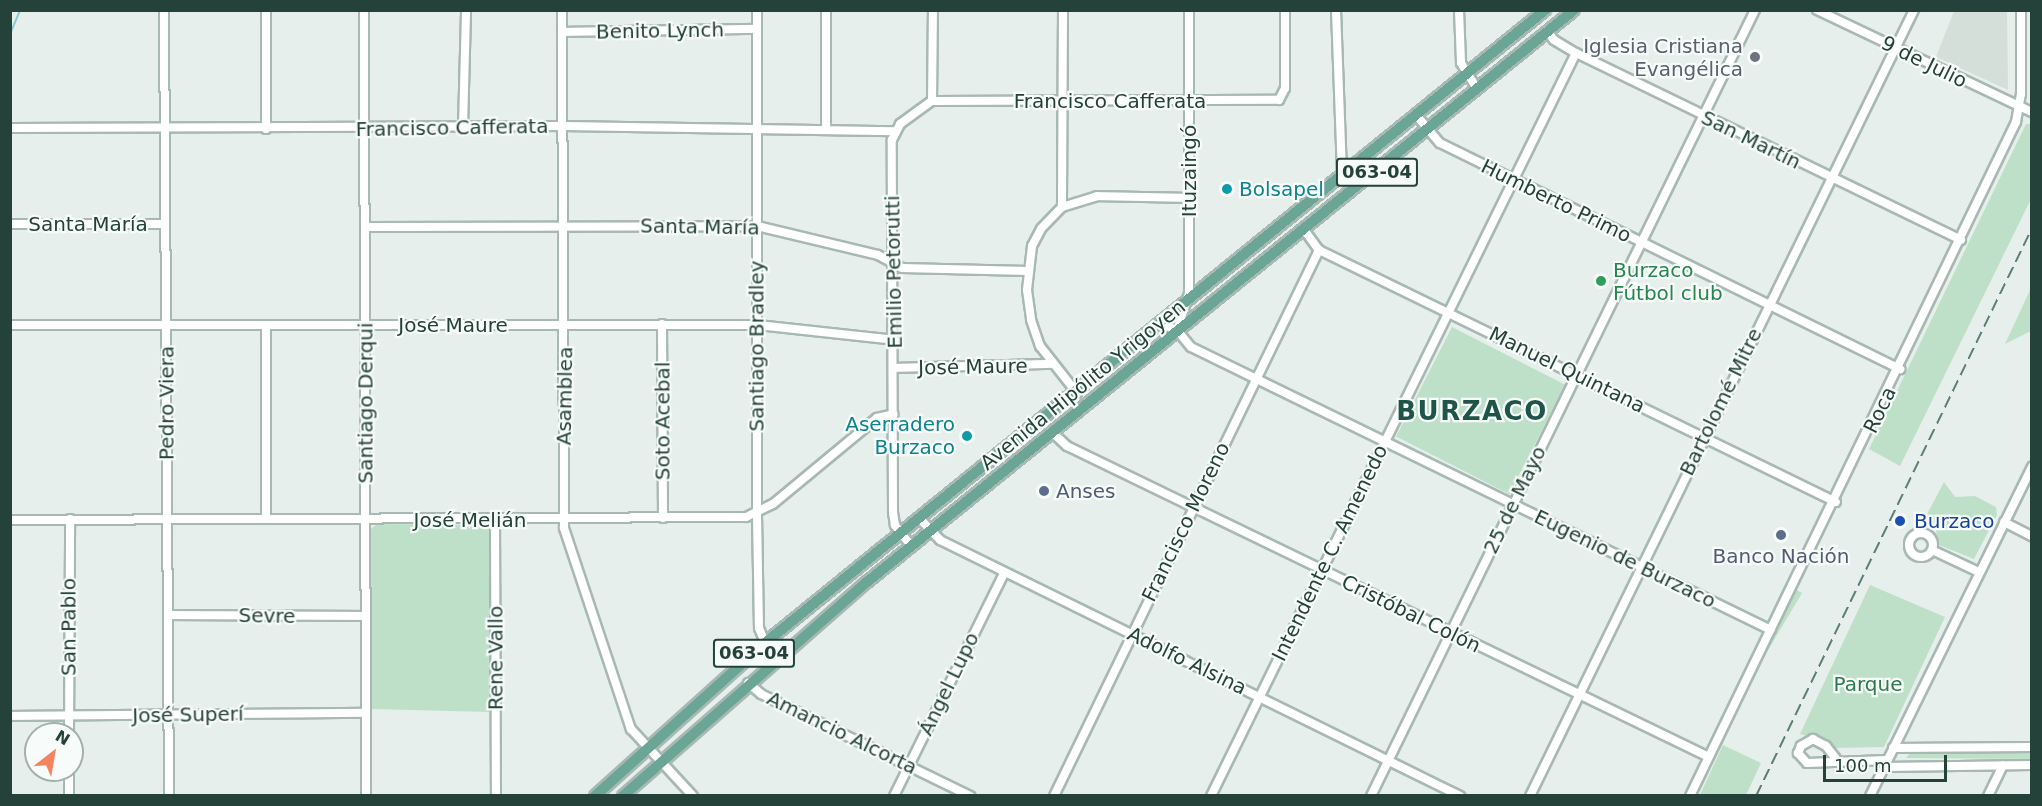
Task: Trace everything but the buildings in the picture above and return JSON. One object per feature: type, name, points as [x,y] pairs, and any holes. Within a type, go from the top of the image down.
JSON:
[{"type":"main road","name":"Avenida Hipólito Yrigoyen","points":[[595,795],[765,643],[1077,393],[1545,10]]},
{"type":"main road","name":"Avenida Hipólito Yrigoyen","points":[[623,795],[748,683],[912,547],[1177,330],[1305,231],[1574,10]]},
{"type":"street","name":"Pedro Viera","points":[[164,10],[169,795]]},
{"type":"street","points":[[266,10],[266,129]]},
{"type":"street","name":"Santiago Derqui","points":[[363,10],[367,520],[366,795]]},
{"type":"street","points":[[463,127],[466,10]]},
{"type":"street","name":"Asamblea","points":[[562,10],[566,324],[564,519],[568,542],[632,729],[646,748],[693,795]]},
{"type":"street","name":"Santiago Bradley","points":[[757,10],[759,628],[765,643]]},
{"type":"street","points":[[826,10],[826,128]]},
{"type":"street","points":[[894,131],[932,101],[933,10]]},
{"type":"street","points":[[1062,207],[1063,10]]},
{"type":"street","name":"Ituzaingó","points":[[1177,330],[1188,301],[1190,10]]},
{"type":"street","name":"Francisco Cafferata","points":[[932,101],[1273,101],[1284,93],[1285,10]]},
{"type":"street","points":[[1336,10],[1342,175]]},
{"type":"street","points":[[1459,10],[1460,56],[1466,74],[1477,89]]},
{"type":"street","name":"25 de Mayo","points":[[1371,795],[1755,10]]},
{"type":"street","name":"9 de Julio","points":[[1817,10],[2020,109],[2031,112]]},
{"type":"street","name":"Bartolomé Mitre","points":[[1530,795],[1914,10]]},
{"type":"street","name":"Roca","points":[[1690,795],[1900,369],[2020,109],[2021,10]]},
{"type":"street","name":"Benito Lynch","points":[[562,32],[757,29]]},
{"type":"street","name":"San Martín","points":[[1548,32],[1554,40],[1576,53],[1831,179],[1961,240]]},
{"type":"street","name":"Intendente C. Amenedo","points":[[1211,795],[1576,53]]},
{"type":"street","name":"Humberto Primo","points":[[1417,116],[1427,131],[1440,143],[1900,369]]},
{"type":"street","name":"Francisco Cafferata","points":[[10,128],[364,130],[564,126],[826,128],[894,131]]},
{"type":"street","name":"Emilio Petorutti","points":[[894,131],[893,513],[901,534],[912,547]]},
{"type":"street","points":[[1077,393],[1051,364],[1030,320],[1028,271],[1036,237],[1062,207],[1097,196],[1189,198]]},
{"type":"street","name":"Santa María","points":[[10,224],[165,224]]},
{"type":"street","name":"Santa María","points":[[365,227],[757,226],[879,255],[895,266],[908,269],[1028,271]]},
{"type":"street","name":"Manuel Quintana","points":[[1305,231],[1319,250],[1836,502]]},
{"type":"street","name":"Francisco Moreno","points":[[1054,795],[1319,250]]},
{"type":"street","name":"Soto Acebal","points":[[662,324],[663,518]]},
{"type":"street","name":"Eugenio de Burzaco","points":[[1161,324],[1177,330],[1191,347],[1771,630]]},
{"type":"street","name":"José Maure","points":[[10,325],[266,327],[757,325],[894,340]]},
{"type":"street","points":[[266,327],[266,519]]},
{"type":"street","name":"José Maure","points":[[895,368],[1051,364]]},
{"type":"street","points":[[758,514],[877,418],[894,414]]},
{"type":"street","name":"Cristóbal Colón","points":[[1053,433],[1067,446],[1577,696],[1709,757]]},
{"type":"street","points":[[1870,795],[2031,467]]},
{"type":"street","name":"José Melián","points":[[10,520],[495,520],[663,518],[758,514]]},
{"type":"street","name":"San Pablo","points":[[69,722],[70,519]]},
{"type":"street","name":"Adolfo Alsina","points":[[920,519],[931,532],[1004,573],[1460,795]]},
{"type":"street","name":"Rene Vallo","points":[[495,520],[496,795]]},
{"type":"street","points":[[2004,522],[2031,536]]},
{"type":"street","points":[[1932,550],[1978,572]]},
{"type":"street","name":"Ángel Lupo","points":[[894,795],[1004,573]]},
{"type":"street","name":"Sevre","points":[[168,615],[366,616]]},
{"type":"street","name":"Amancio Alcorta","points":[[748,683],[761,694],[970,795]]},
{"type":"street","name":"José Superí","points":[[10,716],[366,713]]},
{"type":"street","points":[[1893,748],[2031,747]]},
{"type":"street","points":[[1837,760],[2031,765]]},
{"type":"street","points":[[1988,795],[2003,765]]},
{"type":"shaded area","points":[[1954,11],[2007,11],[2008,90],[1936,57]]},
{"type":"green space","points":[[2026,124],[2031,124],[2031,199],[1900,466],[1869,449]]},
{"type":"green space","points":[[2031,288],[2031,331],[2005,344]]},
{"type":"green space","points":[[1452,327],[1565,385],[1509,494],[1396,437]]},
{"type":"green space","points":[[1944,482],[1955,497],[1975,496],[1996,507],[1997,515],[1974,559],[1939,545],[1935,526],[1924,520]]},
{"type":"green space","points":[[377,524],[489,525],[489,712],[371,709],[371,529]]},
{"type":"green space","name":"Parque","points":[[1870,585],[1945,617],[1884,747],[1832,748],[1822,740],[1800,734]]},
{"type":"green space","points":[[1797,590],[1802,593],[1745,687],[1740,684]]},
{"type":"green space","points":[[1723,745],[1761,763],[1746,795],[1700,795]]},
{"type":"green space","points":[[2031,752],[2031,759],[1906,758],[1910,753]]},
{"type":"waterway","points":[[10,34],[20,10]]},
{"type":"railway","points":[[1756,796],[2032,228]]},
{"type":"place","name":"Iglesia Cristiana Evangélica","points":[[1755,57]]},
{"type":"place","name":"Bolsapel","points":[[1227,189]]},
{"type":"place","name":"Burzaco Fútbol club","points":[[1601,281]]},
{"type":"place","name":"Aserradero Burzaco","points":[[967,436]]},
{"type":"place","name":"Anses","points":[[1044,491]]},
{"type":"place","name":"Burzaco","points":[[1900,521]]},
{"type":"place","name":"Banco Nación","points":[[1781,535]]},
{"type":"district","name":"BURZACO","points":[[1472,412]]}]
